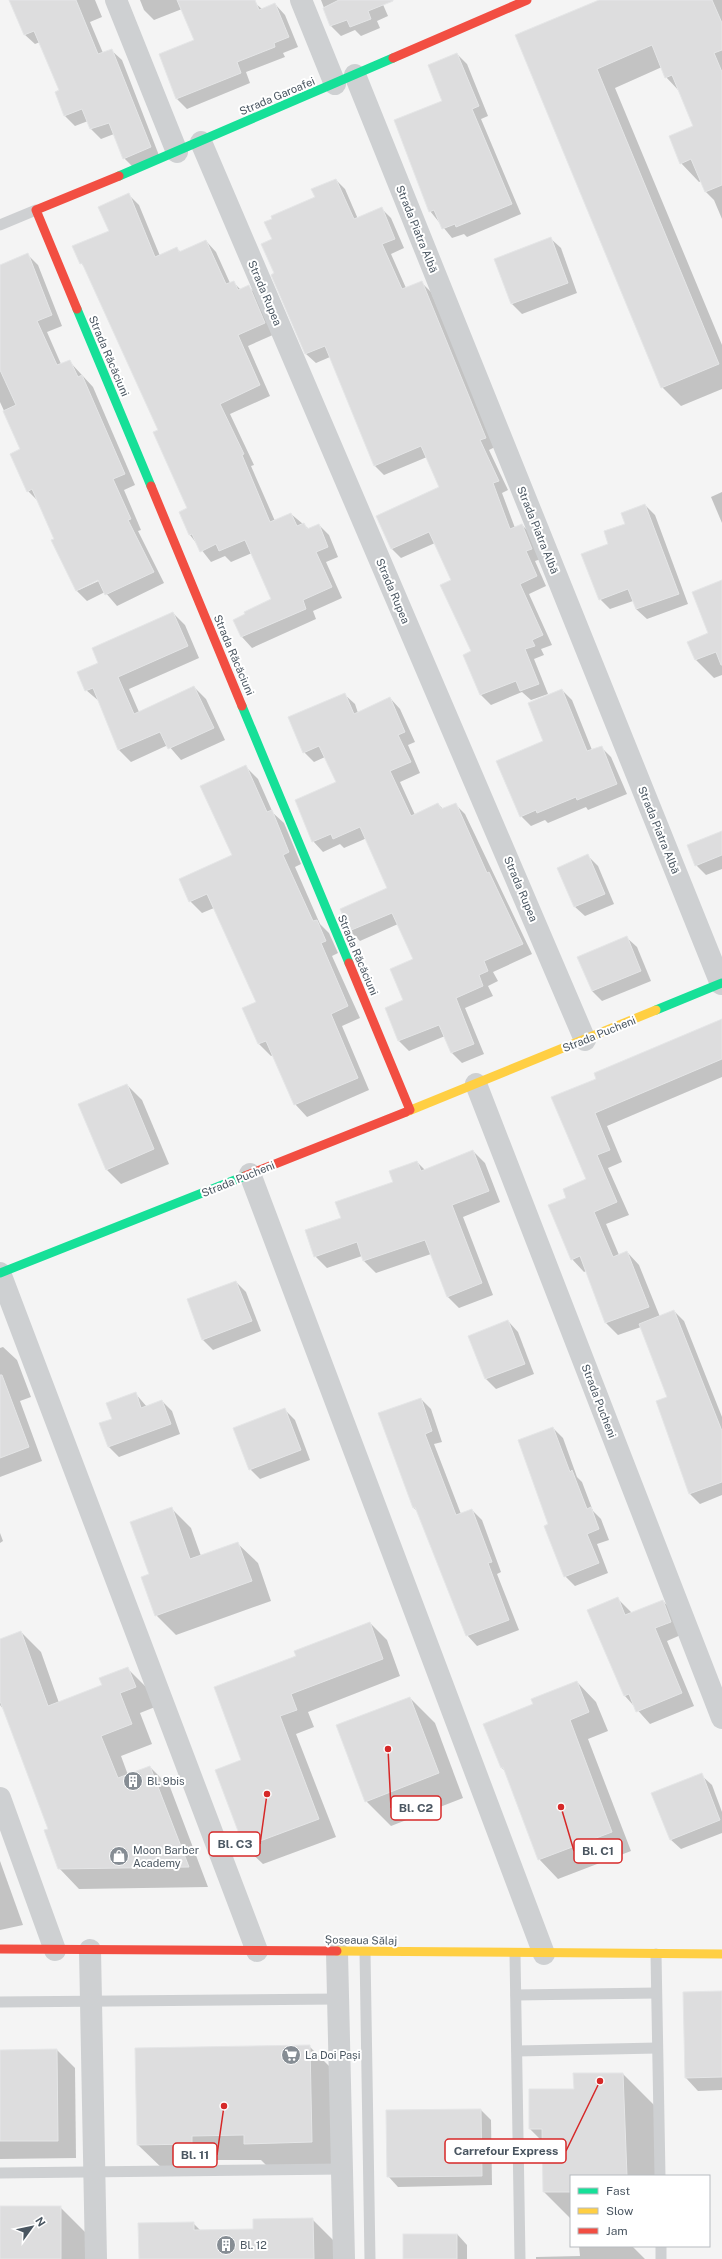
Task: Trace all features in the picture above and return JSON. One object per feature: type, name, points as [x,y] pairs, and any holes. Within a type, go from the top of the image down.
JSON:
[{"type":"street","points":[[116,0],[177,152]]},
{"type":"street","points":[[302,0],[335,84]]},
{"type":"street","name":"Strada Garoafei","points":[[36,210],[201,142],[335,84],[515,2]]},
{"type":"street","name":"Strada Piatra Albă","points":[[355,75],[721,984]]},
{"type":"street","name":"Strada Rupea","points":[[201,142],[586,1040]]},
{"type":"street","name":"Strada Răcăciuni","points":[[36,210],[410,1110]]},
{"type":"street","name":"Strada Pucheni","points":[[0,1273],[586,1040],[721,984]]},
{"type":"street","name":"Strada Pucheni","points":[[476,1084],[722,1718]]},
{"type":"street","points":[[250,1174],[544,1954]]},
{"type":"street","points":[[0,1273],[257,1951]]},
{"type":"street","points":[[0,1798],[55,1950]]},
{"type":"street","name":"Șoseaua Sălaj","points":[[0,1949],[515,1954],[722,1954]]},
{"type":"street","points":[[90,1950],[96,2259]]},
{"type":"street","points":[[337,1952],[344,2259]]},
{"type":"lane","points":[[0,224],[36,210]]},
{"type":"lane","points":[[365,1952],[370,2259]]},
{"type":"lane","points":[[515,1954],[520,2259]]},
{"type":"lane","points":[[656,1954],[660,2175]]},
{"type":"lane","points":[[516,1995],[656,1993]]},
{"type":"lane","points":[[0,2002],[338,2000]]},
{"type":"lane","points":[[517,2051],[657,2048]]},
{"type":"lane","points":[[0,2173],[342,2169]]},
{"type":"lane","points":[[661,2247],[661,2259]]},
{"type":"building","points":[[9,0],[76,0],[98,54],[112,49],[151,147],[123,159],[109,123],[90,129],[82,109],[64,116],[55,92],[59,90],[34,31],[24,35]]},
{"type":"building","points":[[177,0],[255,0],[259,10],[275,3],[289,37],[274,43],[275,47],[237,62],[241,73],[176,99],[159,54],[194,40]]},
{"type":"building","points":[[339,0],[393,1],[368,11],[371,19],[350,27],[347,20],[330,26],[323,8]]},
{"type":"building","points":[[599,0],[712,0],[722,23],[722,50],[714,53],[722,72],[722,185],[705,192],[691,159],[680,164],[669,136],[693,126],[672,75],[665,78],[652,45],[597,69],[719,364],[661,388],[515,35]]},
{"type":"building","points":[[457,53],[479,106],[472,109],[512,204],[456,227],[455,224],[442,229],[434,210],[429,212],[394,120],[442,101],[428,65]]},
{"type":"building","points":[[336,179],[354,219],[382,207],[395,239],[382,244],[402,289],[422,281],[486,438],[480,440],[499,481],[493,483],[510,529],[522,524],[532,549],[526,551],[537,576],[520,584],[543,635],[532,640],[535,646],[525,649],[539,684],[520,691],[516,681],[480,695],[463,655],[471,651],[440,585],[451,580],[429,532],[391,549],[376,516],[439,487],[421,446],[374,466],[325,346],[305,354],[271,275],[274,273],[261,244],[272,239],[264,222],[272,219],[271,216],[315,197],[311,189]]},
{"type":"building","points":[[129,193],[155,257],[177,247],[179,252],[206,240],[226,284],[234,281],[238,290],[249,285],[265,323],[238,335],[260,385],[220,404],[244,454],[242,455],[270,522],[291,513],[297,526],[304,523],[307,529],[319,524],[328,547],[316,552],[332,587],[303,600],[306,609],[241,637],[233,620],[245,614],[244,612],[271,599],[245,540],[219,551],[216,544],[200,552],[192,534],[189,535],[179,512],[187,508],[153,432],[158,430],[82,263],[80,264],[72,246],[109,231],[98,207]]},
{"type":"building","points":[[551,237],[568,283],[511,304],[494,259]]},
{"type":"building","points":[[28,253],[52,315],[37,321],[57,365],[70,360],[78,377],[82,375],[125,474],[113,479],[131,519],[128,520],[154,572],[105,595],[98,580],[76,591],[51,540],[54,539],[32,489],[27,492],[10,454],[20,449],[3,411],[16,405],[0,370],[0,265]]},
{"type":"building","points":[[645,504],[679,594],[636,609],[628,589],[599,600],[581,554],[608,544],[604,531],[625,524],[621,513]]},
{"type":"building","points":[[722,580],[721,665],[716,652],[695,660],[687,642],[708,633],[692,592]]},
{"type":"building","points":[[173,612],[188,646],[118,677],[134,714],[194,686],[214,728],[168,749],[160,732],[118,750],[93,688],[85,691],[77,672],[98,663],[92,648]]},
{"type":"building","points":[[562,689],[587,751],[602,746],[617,784],[577,800],[576,797],[537,813],[536,810],[520,817],[496,761],[543,741],[528,703]]},
{"type":"building","points":[[345,693],[354,714],[390,697],[405,732],[398,735],[411,762],[390,771],[411,816],[438,803],[441,809],[456,803],[487,873],[489,872],[523,944],[484,961],[488,971],[479,975],[483,986],[456,998],[474,1044],[451,1053],[439,1025],[398,1041],[385,1008],[403,1000],[390,969],[413,959],[392,913],[349,931],[340,909],[387,888],[360,827],[333,839],[331,834],[312,842],[295,800],[336,782],[319,746],[303,753],[288,717]]},
{"type":"building","points":[[246,765],[267,812],[272,810],[289,852],[283,855],[313,921],[317,920],[326,941],[321,943],[348,1006],[331,1014],[358,1078],[294,1105],[266,1041],[258,1044],[242,1008],[256,1002],[207,894],[189,902],[179,879],[232,855],[200,786]]},
{"type":"building","points":[[722,831],[722,855],[695,866],[687,845]]},
{"type":"building","points":[[588,854],[605,894],[574,907],[557,868]]},
{"type":"building","points":[[627,936],[641,971],[592,991],[577,957]]},
{"type":"building","points":[[722,1019],[722,1059],[595,1113],[610,1150],[597,1155],[617,1202],[594,1212],[613,1257],[627,1251],[649,1307],[605,1323],[580,1256],[571,1260],[548,1205],[566,1198],[563,1189],[586,1179],[551,1097],[596,1079],[594,1073]]},
{"type":"building","points":[[127,1084],[154,1149],[106,1170],[78,1104]]},
{"type":"building","points":[[473,1150],[489,1191],[452,1205],[482,1283],[447,1297],[425,1240],[363,1261],[357,1242],[314,1257],[305,1230],[341,1218],[335,1202],[393,1182],[389,1171],[417,1161],[421,1171]]},
{"type":"building","points":[[236,1281],[252,1321],[202,1340],[187,1299]]},
{"type":"building","points":[[674,1310],[722,1431],[722,1482],[689,1494],[656,1401],[667,1397],[639,1324]]},
{"type":"building","points":[[508,1320],[525,1364],[485,1379],[468,1336]]},
{"type":"building","points":[[0,1375],[2,1375],[29,1447],[0,1458]]},
{"type":"building","points":[[136,1392],[141,1408],[162,1400],[171,1424],[108,1447],[99,1423],[112,1419],[106,1403]]},
{"type":"building","points":[[421,1398],[432,1431],[425,1434],[456,1515],[472,1509],[492,1562],[488,1563],[509,1620],[466,1636],[415,1507],[413,1508],[378,1413]]},
{"type":"building","points":[[285,1408],[301,1450],[249,1470],[233,1428]]},
{"type":"building","points":[[553,1427],[570,1472],[572,1470],[587,1509],[591,1507],[599,1529],[587,1534],[599,1563],[564,1577],[544,1526],[548,1524],[518,1440]]},
{"type":"building","points":[[172,1507],[190,1559],[238,1542],[252,1581],[155,1616],[141,1577],[149,1574],[130,1522]]},
{"type":"building","points":[[618,1597],[625,1615],[663,1600],[671,1622],[655,1628],[682,1693],[636,1712],[629,1694],[624,1696],[587,1610]]},
{"type":"building","points":[[370,1622],[383,1659],[291,1694],[297,1710],[280,1716],[319,1819],[244,1847],[215,1770],[241,1760],[214,1687],[296,1656],[294,1651]]},
{"type":"building","points":[[21,1631],[48,1706],[102,1685],[99,1678],[128,1667],[136,1687],[120,1693],[132,1724],[101,1736],[118,1778],[150,1766],[189,1867],[58,1869],[44,1830],[48,1829],[0,1701],[0,1639]]},
{"type":"building","points":[[577,1681],[589,1712],[570,1720],[612,1832],[538,1860],[503,1767],[501,1768],[483,1724],[533,1704],[531,1699]]},
{"type":"building","points":[[410,1697],[439,1773],[365,1802],[336,1725]]},
{"type":"building","points":[[702,1773],[720,1820],[670,1840],[651,1793]]},
{"type":"building","points":[[722,1991],[722,2077],[685,2078],[683,1992]]},
{"type":"building","points":[[310,2045],[312,2142],[244,2144],[244,2135],[192,2136],[192,2144],[137,2145],[135,2048]]},
{"type":"building","points":[[57,2049],[58,2141],[0,2141],[0,2050]]},
{"type":"building","points":[[573,2073],[623,2073],[627,2175],[570,2175],[570,2192],[543,2192],[542,2129],[529,2129],[529,2089],[574,2089]]},
{"type":"building","points":[[481,2109],[482,2176],[387,2177],[386,2110]]},
{"type":"building","points":[[0,2206],[61,2206],[61,2259],[0,2259]]},
{"type":"building","name":"Bl. 12","points":[[313,2218],[314,2259],[139,2259],[138,2223],[194,2222],[194,2230],[253,2229],[253,2219]]},
{"type":"building","points":[[403,2234],[457,2234],[457,2259],[403,2259]]},
{"type":"traffic: fast","points":[[119,176],[393,58]]},
{"type":"traffic: fast","points":[[77,309],[151,486]]},
{"type":"traffic: fast","points":[[242,706],[349,963]]},
{"type":"traffic: fast","points":[[656,1010],[722,983]]},
{"type":"traffic: fast","points":[[0,1273],[245,1176]]},
{"type":"traffic: slow","points":[[406,1112],[656,1010]]},
{"type":"traffic: slow","points":[[337,1951],[722,1954]]},
{"type":"traffic: jam","points":[[393,58],[527,0]]},
{"type":"traffic: jam","points":[[77,309],[36,210],[119,176]]},
{"type":"traffic: jam","points":[[151,486],[242,706]]},
{"type":"traffic: jam","points":[[349,963],[410,1110]]},
{"type":"traffic: jam","points":[[245,1176],[406,1112]]},
{"type":"traffic: jam","points":[[0,1949],[337,1951]]},
{"type":"place","name":"Bl. C2","points":[[388,1749]]},
{"type":"place","name":"Bl. 9bis","points":[[133,1781]]},
{"type":"place","name":"Bl. C3","points":[[267,1794]]},
{"type":"place","name":"Bl. C1","points":[[561,1807]]},
{"type":"place","name":"Moon Barber Academy","points":[[119,1856]]},
{"type":"place","name":"La Doi Pași","points":[[291,2055]]},
{"type":"place","name":"Carrefour Express","points":[[600,2081]]},
{"type":"place","name":"Bl. 11","points":[[224,2106]]},
{"type":"place","name":"Bl. 12","points":[[226,2245]]}]
